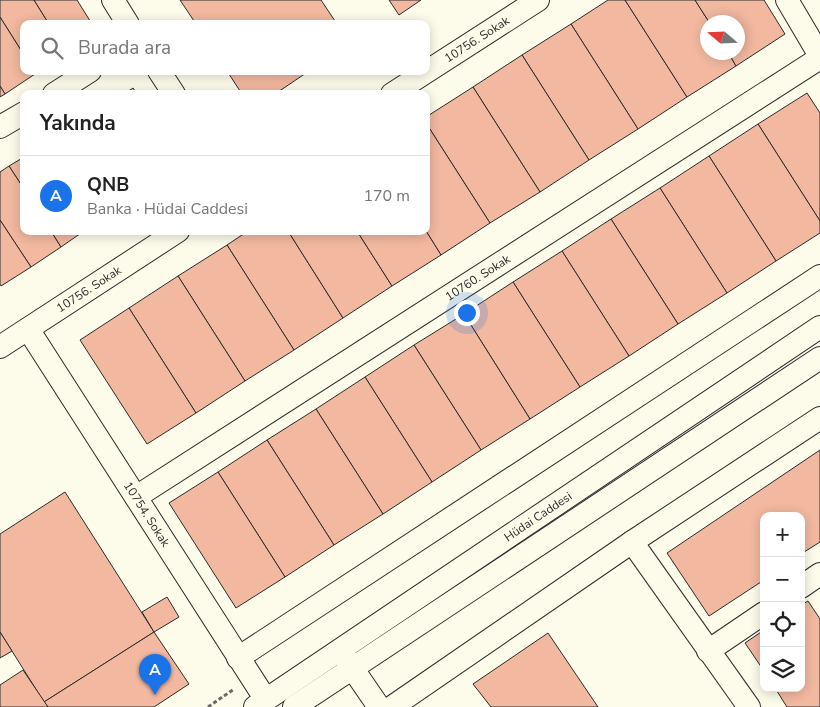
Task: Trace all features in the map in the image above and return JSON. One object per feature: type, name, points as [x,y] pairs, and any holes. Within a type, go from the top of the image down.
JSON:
[{"type":"street","points":[[113,0],[126,20]]},
{"type":"street","name":"10756. Sokak","points":[[430,70],[538,0]]},
{"type":"street","points":[[787,0],[820,57]]},
{"type":"street","name":"10760. Sokak","points":[[136,497],[820,57]]},
{"type":"street","points":[[60,90],[84,75]]},
{"type":"street","points":[[162,75],[171,90]]},
{"type":"street","name":"10756. Sokak","points":[[398,90],[422,75]]},
{"type":"street","points":[[0,128],[20,116]]},
{"type":"street","name":"10756. Sokak","points":[[0,347],[172,235]]},
{"type":"street","points":[[238,658],[820,276]]},
{"type":"street","name":"Hüdai Caddesi","points":[[294,707],[346,659],[820,327]]},
{"type":"street","name":"10754. Sokak","points":[[28,329],[251,678],[260,704]]},
{"type":"street","name":"Hüdai Caddesi","points":[[260,704],[346,659],[820,358]]},
{"type":"street","points":[[392,707],[632,542],[820,418]]},
{"type":"street","points":[[632,542],[708,652],[749,707]]},
{"type":"street","points":[[708,652],[760,616]]},
{"type":"street","points":[[346,659],[380,707]]},
{"type":"path","points":[[208,707],[251,678]]},
{"type":"building","points":[[0,0],[34,0],[46,20],[20,20],[20,49],[0,17]]},
{"type":"building","points":[[34,0],[77,0],[90,20],[46,20]]},
{"type":"building","points":[[180,0],[321,0],[334,20],[193,20]]},
{"type":"building","points":[[389,0],[421,0],[399,15]]},
{"type":"building","points":[[608,0],[625,0],[687,97],[638,129],[571,24]]},
{"type":"building","points":[[625,0],[695,0],[705,15],[700,15],[700,60],[733,60],[736,66],[687,97]]},
{"type":"building","points":[[695,0],[764,0],[785,34],[736,66],[733,60],[745,60],[745,15],[705,15]]},
{"type":"building","points":[[0,17],[20,49],[20,75],[34,75],[5,94],[0,86]]},
{"type":"building","points":[[571,24],[638,129],[589,160],[522,55]]},
{"type":"building","points":[[522,55],[589,160],[540,192],[473,87]]},
{"type":"building","points":[[230,75],[303,75],[281,90],[239,90]]},
{"type":"building","points":[[0,86],[5,94],[0,97]]},
{"type":"building","points":[[473,87],[540,192],[490,223],[430,129],[430,114]]},
{"type":"building","points":[[807,93],[820,113],[820,221],[758,124]]},
{"type":"building","points":[[758,124],[820,221],[820,233],[776,261],[709,156]]},
{"type":"building","points":[[430,129],[490,223],[441,255],[428,235]]},
{"type":"building","points":[[709,156],[776,261],[727,293],[660,188]]},
{"type":"building","points":[[20,159],[20,183],[9,166]]},
{"type":"building","points":[[9,166],[20,183],[20,235],[54,235],[61,247],[31,267],[0,220],[0,172]]},
{"type":"building","points":[[660,188],[727,293],[678,324],[611,219]]},
{"type":"building","points":[[611,219],[678,324],[629,356],[562,251]]},
{"type":"building","points":[[0,220],[31,267],[1,286],[0,284]]},
{"type":"building","points":[[54,235],[78,235],[61,247]]},
{"type":"building","points":[[242,235],[291,235],[343,318],[294,350],[227,245]]},
{"type":"building","points":[[291,235],[360,235],[392,286],[343,318]]},
{"type":"building","points":[[360,235],[428,235],[441,255],[392,286]]},
{"type":"building","points":[[227,245],[294,350],[245,381],[178,276]]},
{"type":"building","points":[[562,251],[629,356],[580,387],[513,282]]},
{"type":"building","points":[[178,276],[245,381],[196,413],[129,308]]},
{"type":"building","points":[[513,282],[580,387],[530,419],[464,314]]},
{"type":"building","points":[[129,308],[196,413],[147,444],[80,340]]},
{"type":"building","points":[[464,314],[530,419],[481,450],[414,345]]},
{"type":"building","points":[[414,345],[481,450],[432,482],[365,377]]},
{"type":"building","points":[[365,377],[432,482],[383,514],[316,409]]},
{"type":"building","points":[[316,409],[383,514],[334,545],[267,440]]},
{"type":"building","points":[[267,440],[334,545],[285,577],[218,472]]},
{"type":"building","points":[[820,450],[820,542],[805,551],[805,512],[760,512],[760,583],[709,616],[667,553]]},
{"type":"building","points":[[218,472],[285,577],[236,608],[169,503]]},
{"type":"building","points":[[65,492],[154,632],[44,702],[0,632],[0,534]]},
{"type":"building","points":[[167,597],[179,617],[154,632],[142,612]]},
{"type":"building","points":[[808,601],[820,619],[820,707],[787,707],[778,692],[805,692],[805,603]]},
{"type":"building","points":[[0,632],[12,651],[0,658]]},
{"type":"building","points":[[154,632],[189,684],[154,707],[48,707],[44,702]]},
{"type":"building","points":[[548,633],[598,707],[491,707],[473,684]]},
{"type":"building","points":[[760,633],[760,665],[745,643]]},
{"type":"building","points":[[23,670],[48,707],[0,707],[0,685]]},
{"type":"place","name":"QNB","points":[[155,695]]}]
